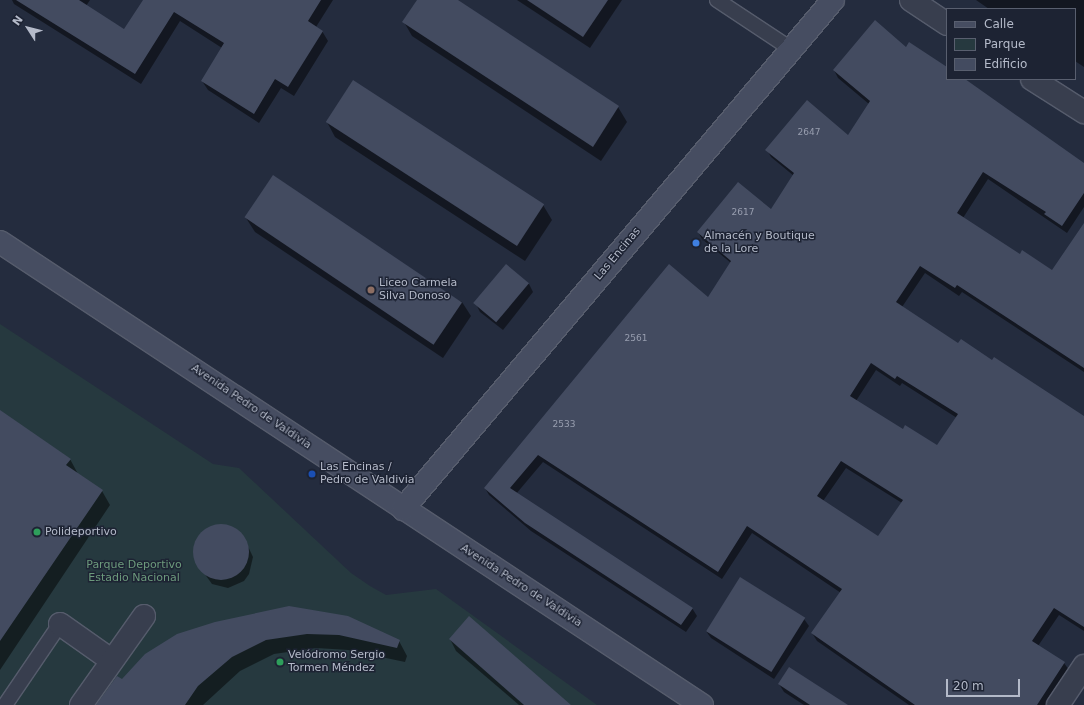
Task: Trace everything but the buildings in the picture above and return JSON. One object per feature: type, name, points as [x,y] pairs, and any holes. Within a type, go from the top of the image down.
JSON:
[{"type":"main road","name":"Las Encinas","points":[[404,509],[833,0]]},
{"type":"main road","name":"Avenida Pedro de Valdivia","points":[[0,242],[702,705]]},
{"type":"street","points":[[911,0],[946,23]]},
{"type":"street","points":[[1034,80],[1084,112]]},
{"type":"street","points":[[81,705],[144,616]]},
{"type":"street","points":[[60,624],[112,660]]},
{"type":"street","points":[[1058,705],[1084,666]]},
{"type":"lane","points":[[717,0],[792,49]]},
{"type":"lane","points":[[5,705],[60,624]]},
{"type":"green space","name":"Parque Deportivo Estadio Nacional","points":[[0,324],[213,464],[239,468],[351,573],[370,586],[386,595],[436,589],[597,705],[0,705]]},
{"type":"place","name":"Almacén y Boutique de la Lore","points":[[696,243]]},
{"type":"place","name":"Liceo Carmela Silva Donoso","points":[[371,290]]},
{"type":"place","name":"Las Encinas / Pedro de Valdivia","points":[[312,474]]},
{"type":"place","name":"Polideportivo","points":[[37,532]]},
{"type":"place","name":"Velódromo Sergio Tormen Méndez","points":[[280,662]]}]
